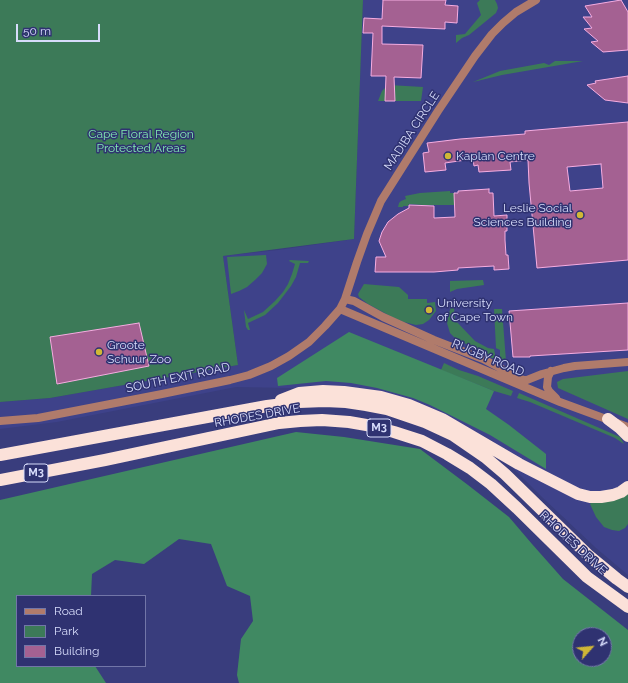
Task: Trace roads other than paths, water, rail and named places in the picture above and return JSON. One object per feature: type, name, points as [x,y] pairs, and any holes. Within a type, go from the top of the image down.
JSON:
[{"type":"highway","points":[[267,406],[299,393],[344,392],[381,397],[409,405],[442,419],[519,464],[578,494],[590,497],[601,497],[613,495],[628,487]]},
{"type":"highway","name":"RHODES DRIVE","points":[[0,455],[267,406],[299,402],[346,402],[387,409],[438,427],[453,435],[485,457],[505,474],[589,556],[628,586]]},
{"type":"highway","points":[[608,419],[628,436]]},
{"type":"highway","name":"RHODES DRIVE","points":[[0,480],[105,460],[279,423],[322,420],[349,422],[372,426],[422,441],[470,468],[512,503],[587,577],[628,607]]},
{"type":"street","name":"MADIBA CIRCLE","points":[[340,309],[345,299],[356,262],[381,201],[422,136],[492,34],[516,12],[536,0]]},
{"type":"street","name":"RUGBY ROAD","points":[[345,299],[354,301],[383,317],[434,340],[483,359],[520,380],[528,380],[552,371],[575,366],[628,362]]},
{"type":"street","name":"RUGBY ROAD","points":[[340,309],[560,402],[628,427]]},
{"type":"street","name":"SOUTH EXIT ROAD","points":[[0,421],[38,418],[162,394],[249,375],[271,366],[300,349],[317,334],[340,309]]},
{"type":"street","points":[[552,371],[548,377],[547,387],[552,395],[560,402]]},
{"type":"place","name":"Kaplan Centre","points":[[448,156]]},
{"type":"place","name":"Leslie Social Sciences Building","points":[[580,215]]},
{"type":"place","name":"University of Cape Town","points":[[429,310]]},
{"type":"place","name":"Groote Schuur Zoo","points":[[99,352]]},
{"type":"park label","name":"Cape Floral Region Protected Areas","points":[[141,141]]}]
